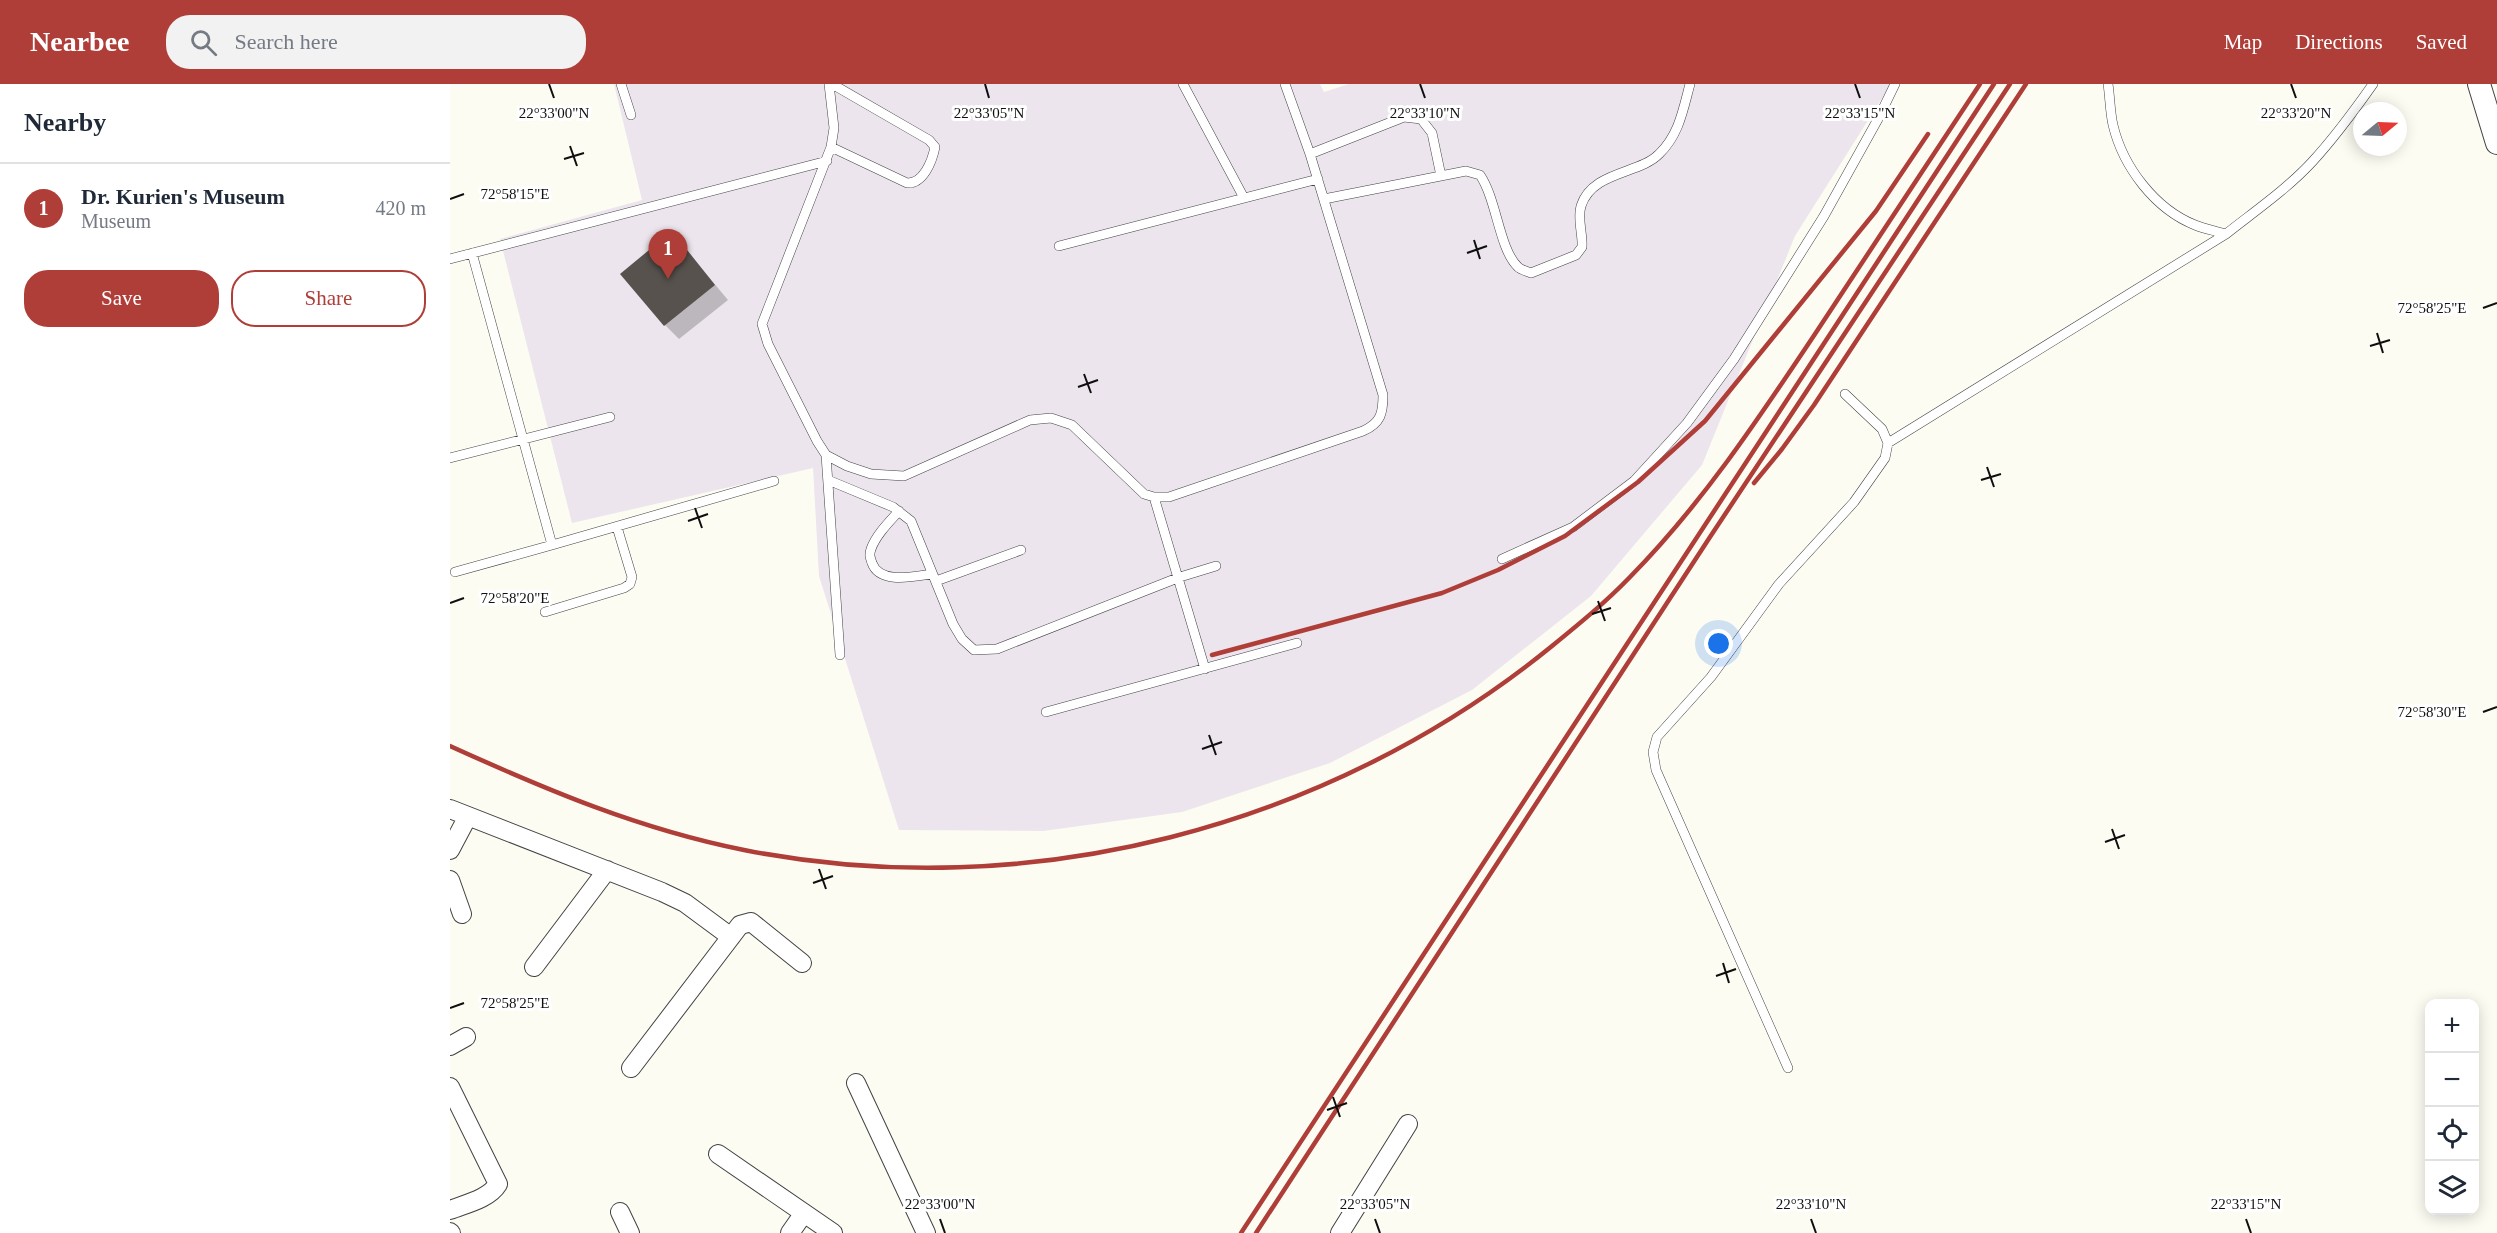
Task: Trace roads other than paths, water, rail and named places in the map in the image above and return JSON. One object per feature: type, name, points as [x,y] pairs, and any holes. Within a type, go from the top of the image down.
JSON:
[{"type":"street","points":[[2479,84],[2497,143]]},
{"type":"street","points":[[450,809],[685,903],[731,937]]},
{"type":"street","points":[[450,850],[468,816]]},
{"type":"street","points":[[534,967],[607,870]]},
{"type":"street","points":[[450,880],[462,914]]},
{"type":"street","points":[[630,1068],[740,925],[751,922],[801,963]]},
{"type":"street","points":[[450,1046],[466,1037]]},
{"type":"street","points":[[856,1083],[926,1233]]},
{"type":"street","points":[[450,1087],[498,1184],[486,1195],[450,1210]]},
{"type":"street","points":[[1340,1233],[1408,1124]]},
{"type":"street","points":[[718,1154],[833,1233]]},
{"type":"street","points":[[620,1212],[630,1233]]},
{"type":"street","points":[[790,1233],[804,1213]]},
{"type":"lane","points":[[621,84],[631,115]]},
{"type":"lane","points":[[830,84],[929,140],[934,147],[933,156],[924,172],[914,183],[907,183],[831,147]]},
{"type":"lane","points":[[830,84],[834,128],[831,147],[762,324],[773,354],[817,441],[826,454],[847,466],[871,474],[904,476],[1030,420],[1051,418],[1071,425],[1131,484],[1144,494],[1154,497],[1169,497],[1363,431],[1376,426],[1383,413],[1383,395],[1318,179],[1286,84]]},
{"type":"lane","points":[[1183,84],[1244,198]]},
{"type":"lane","points":[[1324,199],[1466,171],[1479,175],[1488,188],[1510,257],[1519,269],[1531,273],[1576,255],[1582,247],[1581,205],[1602,180],[1657,157],[1674,138],[1690,84]]},
{"type":"lane","points":[[1502,559],[1573,527],[1634,481],[1686,423],[1734,359],[1824,216],[1895,84]]},
{"type":"lane","points":[[2108,84],[2113,126],[2127,162],[2146,189],[2172,212],[2194,225],[2226,234]]},
{"type":"lane","points":[[1888,443],[2226,234],[2264,205],[2311,163],[2340,129],[2373,84]]},
{"type":"lane","points":[[1310,154],[1404,117],[1421,119],[1431,133],[1441,176]]},
{"type":"lane","points":[[450,259],[827,161]]},
{"type":"lane","points":[[1059,246],[1318,179]]},
{"type":"lane","points":[[472,253],[552,545]]},
{"type":"lane","points":[[1788,1068],[1656,770],[1653,752],[1657,737],[1711,677],[1779,584],[1859,495],[1885,458],[1888,443],[1882,429],[1845,394]]},
{"type":"lane","points":[[450,458],[610,417]]},
{"type":"lane","points":[[826,454],[840,655]]},
{"type":"lane","points":[[828,480],[898,511],[911,521],[953,624],[962,639],[974,650],[997,649],[1180,577],[1216,566]]},
{"type":"lane","points":[[455,572],[774,481]]},
{"type":"lane","points":[[1154,497],[1180,577],[1205,669]]},
{"type":"lane","points":[[898,511],[871,547],[869,555],[874,568],[892,577],[934,577],[1022,550]]},
{"type":"lane","points":[[545,612],[624,588],[630,584],[632,577],[617,527]]},
{"type":"lane","points":[[1046,712],[1298,643]]},
{"type":"railway","points":[[450,746],[594,807],[705,841],[744,850],[851,865],[958,867],[1065,858],[1170,837],[1273,805],[1371,763],[1465,709],[1552,646],[1602,604],[1656,549],[1704,492],[1749,431],[1980,84]]},
{"type":"railway","points":[[1241,1233],[1994,84]]},
{"type":"railway","points":[[1256,1233],[1710,537],[2010,84]]},
{"type":"railway","points":[[1754,483],[1814,405],[2026,84]]},
{"type":"railway","points":[[1212,655],[1442,593],[1498,570],[1565,536],[1638,482],[1705,421],[1876,211],[1928,134]]},
{"type":"place","name":"Dr. Kurien's Museum","points":[[668,279]]}]
